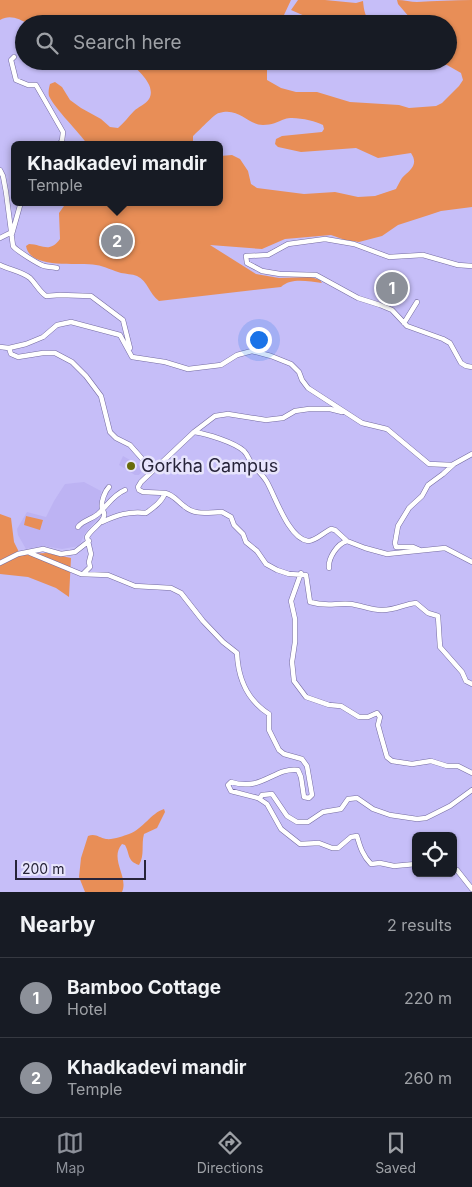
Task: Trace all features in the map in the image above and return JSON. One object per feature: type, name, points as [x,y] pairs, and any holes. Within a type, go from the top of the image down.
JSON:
[{"type":"street","points":[[14,57],[11,60],[16,80],[36,86],[63,132],[62,141]]},
{"type":"street","points":[[0,170],[3,176],[13,246],[17,251],[43,266],[57,268]]},
{"type":"street","points":[[12,234],[20,206]]},
{"type":"street","points":[[0,238],[12,234]]},
{"type":"street","points":[[472,266],[458,265],[423,255],[389,257],[354,244],[325,239],[288,244],[268,255],[246,256],[247,263],[262,271],[280,274],[316,275],[358,298],[392,310],[407,326],[443,338],[450,343],[461,363],[472,367]]},
{"type":"street","points":[[2,266],[17,271],[30,279],[40,292],[46,296],[91,296],[123,320],[132,357]]},
{"type":"street","points":[[404,323],[417,302]]},
{"type":"street","points":[[0,347],[9,348],[26,344],[43,337],[57,325],[71,322],[120,335],[132,357]]},
{"type":"street","points":[[9,348],[11,354],[18,357],[56,353],[72,362],[86,376],[101,396],[110,432],[116,438],[130,445],[152,470]]},
{"type":"street","points":[[132,357],[165,362],[188,369],[221,365],[237,355],[252,351],[271,356],[291,364],[299,372],[308,388],[362,423],[387,429],[429,464],[454,464]]},
{"type":"street","points":[[350,415],[330,409],[309,409],[295,411],[283,418],[266,420],[228,414],[214,416],[152,470],[138,486],[139,490],[143,492],[165,492],[172,494],[186,508],[204,514],[222,512],[231,517],[234,525],[243,534],[246,542],[257,551],[266,564],[289,574],[306,575],[310,602],[324,606],[350,604],[382,610],[416,603],[428,613],[438,616],[440,647],[462,672],[466,681],[472,684]]},
{"type":"street","points":[[194,432],[208,434],[245,452],[252,464],[266,480],[280,511],[297,536],[309,541],[331,529],[335,530],[347,541],[387,554],[445,548],[472,562]]},
{"type":"street","points":[[421,550],[412,547],[396,547],[398,526],[409,508],[422,496],[428,484],[454,464],[472,454]]},
{"type":"street","points":[[102,522],[105,491],[109,487]]},
{"type":"street","points":[[78,527],[81,522],[91,519],[103,510],[117,493],[125,490]]},
{"type":"street","points":[[83,574],[90,567],[87,538],[89,533],[102,522],[119,514],[146,513],[157,504],[165,492]]},
{"type":"street","points":[[0,563],[18,554],[43,549],[61,554],[75,552],[88,541]]},
{"type":"street","points":[[329,568],[328,562],[334,551],[343,542],[347,541]]},
{"type":"street","points":[[30,553],[83,574],[108,575],[135,586],[170,588],[181,593],[223,642],[237,653],[238,671],[246,691],[254,703],[269,714],[269,730],[279,750],[284,754],[302,759],[307,766],[312,796],[309,798],[304,797],[298,770],[291,769],[252,785],[242,786],[231,782],[228,785],[231,790],[260,798],[267,804],[282,829],[300,844],[319,843],[332,848],[338,848],[351,837],[357,836],[359,846],[365,858],[371,864],[380,863],[394,866],[412,864]]},
{"type":"street","points":[[301,574],[291,601],[295,619],[295,642],[292,662],[294,681],[306,697],[329,705],[341,706],[359,716],[368,717],[377,713],[380,717],[378,725],[387,757],[392,761],[412,764],[431,761],[447,766],[458,766],[472,773]]},
{"type":"street","points":[[260,798],[262,795],[272,794],[287,816],[297,822],[308,822],[323,812],[341,809],[348,799],[353,798],[357,798],[373,809],[390,815],[417,819],[432,816],[472,790]]},
{"type":"street","points":[[457,870],[472,889]]},
{"type":"shaded area","points":[[0,0],[291,0],[284,15],[15,15],[15,18],[7,17],[0,20]]},
{"type":"shaded area","points":[[298,0],[356,3],[363,1],[366,15],[302,15],[291,10]]},
{"type":"shaded area","points":[[397,0],[417,2],[472,0],[472,207],[441,211],[398,225],[382,236],[359,242],[331,235],[285,239],[262,249],[210,245],[256,274],[279,278],[311,277],[320,280],[322,283],[295,281],[281,287],[159,301],[144,281],[137,276],[121,273],[103,266],[45,262],[29,254],[26,246],[29,244],[49,247],[56,244],[60,239],[59,213],[64,206],[223,206],[223,156],[232,155],[240,159],[248,171],[251,184],[257,188],[304,194],[335,192],[358,197],[375,196],[396,189],[402,178],[414,164],[411,153],[378,158],[356,148],[301,152],[278,147],[275,144],[276,139],[282,136],[322,132],[324,129],[323,125],[315,122],[289,118],[263,125],[252,122],[238,114],[226,112],[219,113],[210,119],[193,136],[193,141],[85,141],[56,107],[49,93],[50,84],[55,82],[62,87],[70,100],[101,119],[110,127],[118,128],[134,111],[148,101],[151,94],[148,83],[138,70],[267,70],[267,80],[281,88],[296,92],[317,92],[350,102],[399,105],[409,108],[436,106],[442,103],[463,80],[461,73],[456,70],[457,15],[407,15]]},
{"type":"shaded area","name":"Gorkha Campus","points":[[123,456],[144,468],[139,475],[135,475],[119,465]]},
{"type":"shaded area","points":[[84,482],[101,491],[100,516],[85,533],[79,546],[62,549],[43,546],[26,549],[18,535],[17,529],[27,512],[46,517],[65,484]]},
{"type":"shaded area","points":[[0,514],[11,518],[14,542],[19,552],[29,554],[47,553],[71,558],[69,597],[56,588],[28,577],[0,574]]},
{"type":"shaded area","points":[[26,516],[43,520],[40,530],[24,525]]},
{"type":"shaded area","points":[[164,809],[165,812],[157,828],[144,834],[142,857],[139,865],[132,861],[125,845],[122,844],[119,850],[118,862],[123,880],[122,892],[85,892],[79,877],[81,858],[88,836],[95,835],[109,839],[118,838],[139,829],[155,814]]},
{"type":"place","name":"Khadkadevi mandir","points":[[117,241]]},
{"type":"place","name":"Bamboo Cottage","points":[[392,288]]},
{"type":"place","name":"Gorkha Campus","points":[[131,466]]}]
